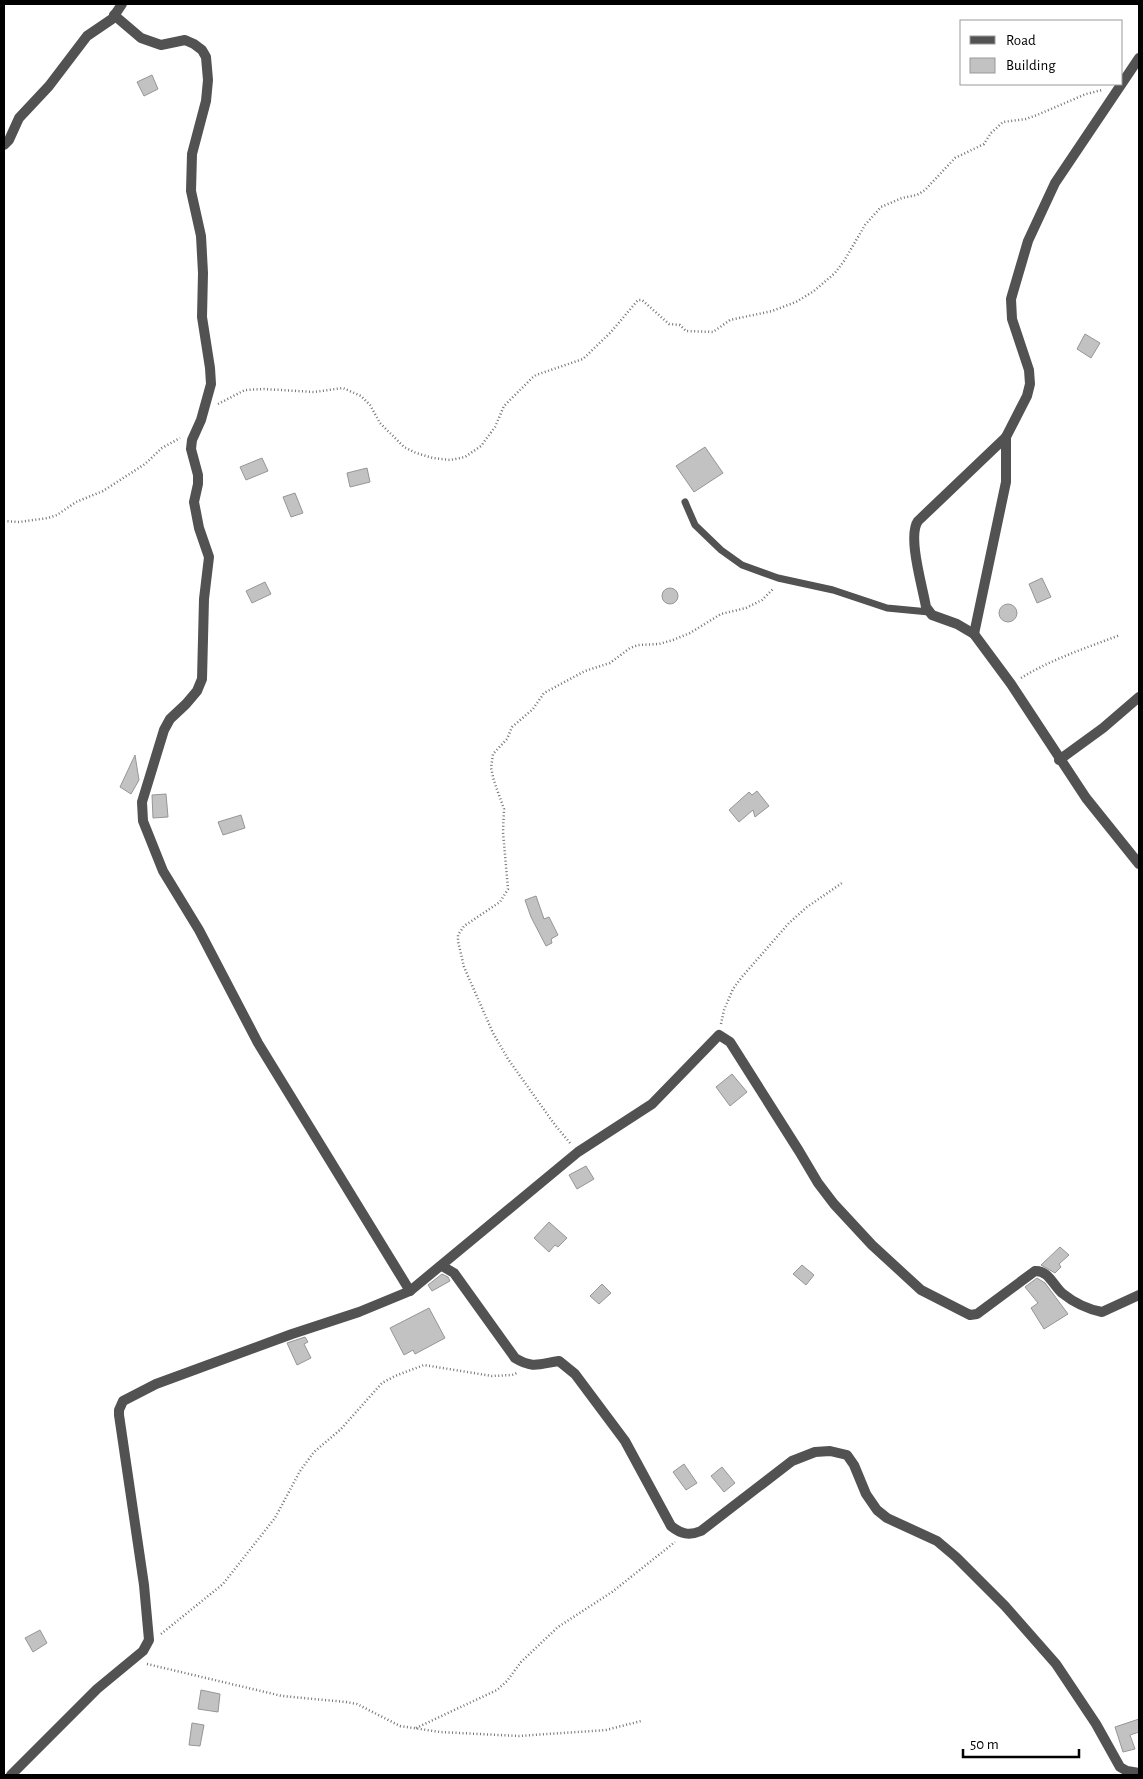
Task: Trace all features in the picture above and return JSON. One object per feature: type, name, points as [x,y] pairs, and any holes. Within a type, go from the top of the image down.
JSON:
[{"type":"street","points":[[4,145],[9,140],[19,118],[50,86],[87,36],[107,24],[122,4]]},
{"type":"street","points":[[114,15],[141,38],[160,45],[185,40],[194,44],[202,50],[206,58],[208,80],[192,154],[191,191],[201,236],[203,273],[202,316],[211,384],[192,440],[191,449],[198,475],[194,502],[199,528],[209,557],[204,599],[202,679],[198,691],[170,719],[164,730],[142,802],[143,822],[163,871],[199,930],[258,1043],[410,1291]]},
{"type":"street","points":[[1123,82],[1139,58]]},
{"type":"street","points":[[1120,86],[1055,183],[1028,241],[1011,299],[1012,319],[1029,370],[1030,384],[1027,396],[1006,436],[914,526],[913,531],[926,608],[929,612],[957,624],[974,634],[1011,684],[1059,760],[1086,798],[1139,864]]},
{"type":"street","points":[[974,634],[1006,482],[1006,436]]},
{"type":"street","points":[[1059,760],[1103,728],[1139,697]]},
{"type":"street","points":[[11,1775],[97,1689],[142,1651],[149,1640],[144,1585],[119,1415],[123,1401],[156,1384],[292,1334],[359,1312],[410,1291],[578,1152],[652,1104],[719,1035],[730,1042],[823,1190],[872,1244],[921,1290],[970,1315],[977,1314],[1035,1271],[1046,1274],[1062,1292],[1082,1306],[1097,1311],[1102,1312],[1139,1295]]},
{"type":"street","points":[[442,1266],[454,1273],[514,1358],[532,1366],[559,1361],[575,1374],[625,1441],[671,1526],[679,1532],[693,1535],[701,1531],[792,1461],[815,1452],[830,1451],[847,1455],[866,1494],[877,1510],[887,1518],[937,1541],[956,1557],[1005,1606],[1056,1664],[1096,1724],[1120,1768],[1139,1773]]},
{"type":"lane","points":[[685,502],[695,525],[721,550],[742,565],[782,579],[833,590],[886,608],[929,612]]},
{"type":"path","points":[[203,412],[245,390],[264,389],[314,392],[344,388],[361,396],[370,405],[380,423],[404,447],[433,458],[450,460],[465,457],[481,446],[496,427],[504,406],[532,378],[583,359],[611,332],[638,300],[642,300],[669,324],[680,325],[686,331],[704,333],[717,331],[730,320],[796,302],[814,291],[834,273],[844,261],[865,225],[881,207],[917,195],[925,190],[955,158],[984,144],[1003,122],[1026,119],[1086,94],[1120,86]]},
{"type":"path","points":[[4,521],[19,522],[57,515],[76,502],[103,491],[144,464],[162,448],[196,429]]},
{"type":"path","points":[[578,1152],[555,1125],[508,1059],[493,1033],[464,967],[458,935],[464,926],[500,902],[508,889],[503,832],[504,809],[491,768],[493,754],[507,739],[512,727],[533,709],[544,693],[585,671],[610,663],[630,648],[673,640],[690,633],[721,614],[746,608],[762,600],[782,579]]},
{"type":"path","points":[[1011,684],[1039,667],[1059,658],[1120,635]]},
{"type":"path","points":[[719,1035],[724,1010],[733,989],[741,978],[789,922],[842,883]]},
{"type":"path","points":[[149,1640],[163,1633],[223,1584],[242,1562],[274,1518],[300,1471],[314,1452],[341,1429],[382,1383],[424,1365],[492,1376],[512,1375],[532,1366]]},
{"type":"path","points":[[415,1728],[497,1690],[507,1681],[521,1662],[553,1631],[612,1592],[686,1534]]},
{"type":"path","points":[[131,1661],[282,1696],[357,1704],[400,1726],[440,1732],[519,1736],[606,1730],[641,1721]]},
{"type":"building","points":[[152,75],[158,89],[144,96],[137,82]]},
{"type":"building","points":[[1085,334],[1100,343],[1091,358],[1077,349]]},
{"type":"building","points":[[705,447],[723,473],[694,492],[676,466]]},
{"type":"building","points":[[262,458],[268,471],[246,480],[240,467]]},
{"type":"building","points":[[367,468],[370,482],[350,487],[347,473]]},
{"type":"building","points":[[295,493],[303,513],[291,517],[283,497]]},
{"type":"building","points":[[1042,578],[1051,597],[1037,603],[1029,584]]},
{"type":"building","points":[[265,582],[271,594],[252,603],[246,591]]},
{"type":"building","points":[[670,588],[676,590],[678,596],[676,602],[670,604],[664,602],[662,596],[664,590]]},
{"type":"building","points":[[1008,604],[1014,607],[1017,613],[1014,619],[1008,622],[1002,619],[999,613],[1002,607]]},
{"type":"building","points":[[135,755],[139,780],[131,794],[120,787]]},
{"type":"building","points":[[757,791],[769,806],[755,817],[753,810],[739,822],[729,810],[749,792],[752,795]]},
{"type":"building","points":[[166,794],[168,817],[153,818],[152,795]]},
{"type":"building","points":[[241,815],[245,828],[223,835],[218,822]]},
{"type":"building","points":[[536,896],[544,919],[549,917],[558,935],[551,939],[552,943],[546,946],[531,917],[525,900]]},
{"type":"building","points":[[732,1074],[747,1092],[730,1106],[716,1087]]},
{"type":"building","points":[[586,1166],[594,1179],[577,1189],[569,1175]]},
{"type":"building","points":[[549,1222],[567,1238],[558,1247],[555,1245],[549,1252],[534,1238]]},
{"type":"building","points":[[1060,1247],[1069,1255],[1059,1264],[1061,1267],[1055,1273],[1041,1265]]},
{"type":"building","points":[[802,1265],[814,1275],[806,1285],[793,1274]]},
{"type":"building","points":[[442,1274],[448,1277],[450,1281],[432,1291],[428,1285]]},
{"type":"building","points":[[1037,1278],[1045,1283],[1068,1314],[1044,1329],[1031,1308],[1038,1303],[1025,1287]]},
{"type":"building","points":[[602,1284],[611,1293],[599,1304],[590,1296]]},
{"type":"building","points":[[429,1308],[445,1338],[415,1354],[413,1350],[404,1355],[390,1328]]},
{"type":"building","points":[[305,1337],[308,1342],[304,1344],[311,1358],[297,1365],[287,1343]]},
{"type":"building","points":[[684,1464],[697,1483],[686,1490],[673,1472]]},
{"type":"building","points":[[722,1467],[735,1483],[724,1492],[711,1476]]},
{"type":"building","points":[[40,1630],[47,1643],[33,1652],[25,1638]]},
{"type":"building","points":[[201,1690],[220,1694],[218,1712],[198,1709]]},
{"type":"building","points":[[1139,1719],[1139,1732],[1130,1735],[1135,1749],[1123,1752],[1115,1727]]},
{"type":"building","points":[[192,1723],[204,1725],[200,1746],[189,1745]]}]
